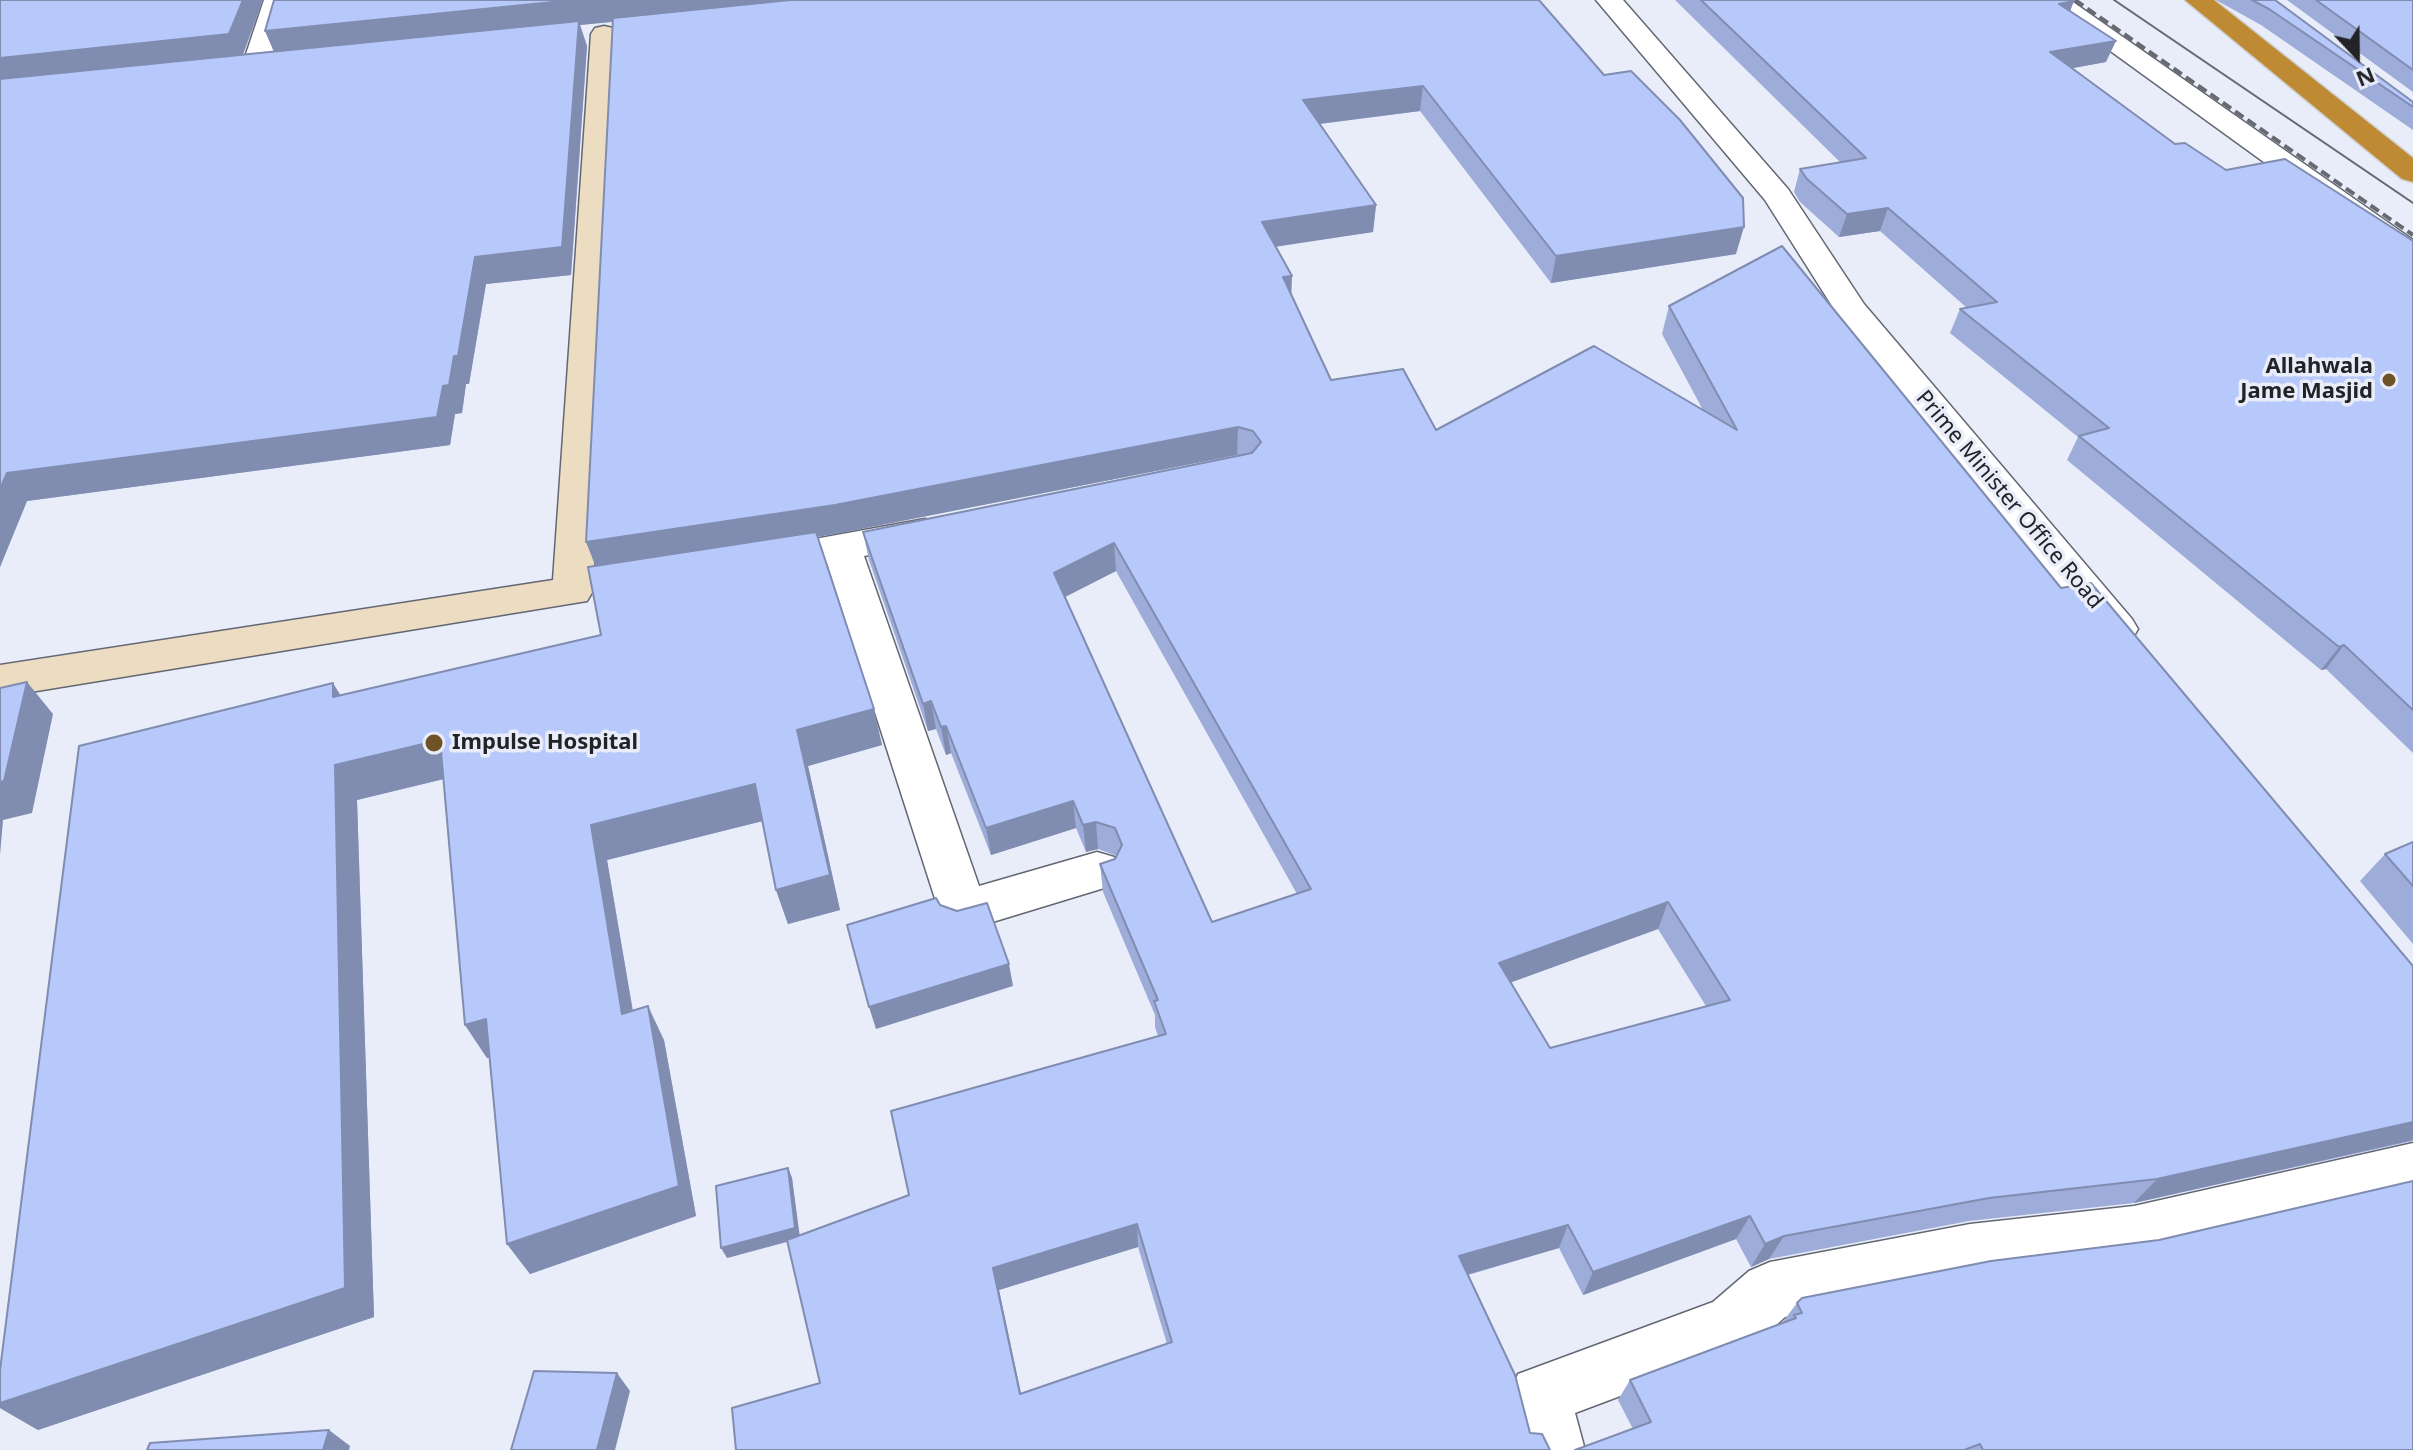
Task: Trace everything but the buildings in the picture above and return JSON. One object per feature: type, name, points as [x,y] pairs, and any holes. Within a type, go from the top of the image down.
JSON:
[{"type":"highway","points":[[2198,0],[2413,173]]},
{"type":"street","points":[[255,69],[277,0]]},
{"type":"street","name":"Prime Minister Office Road","points":[[1609,0],[1777,195],[1851,310],[2139,655]]},
{"type":"street","points":[[2053,0],[2413,255]]},
{"type":"street","points":[[0,681],[588,589],[604,34]]},
{"type":"street","points":[[225,72],[286,66]]},
{"type":"street","points":[[737,565],[842,549],[964,525]]},
{"type":"street","points":[[842,549],[963,911],[1097,871]]},
{"type":"street","points":[[1554,1450],[1540,1396],[1732,1325],[1770,1291],[1970,1252],[2134,1233],[2413,1169]]},
{"type":"tram line","points":[[2114,0],[2413,203]]},
{"type":"railway","points":[[2075,0],[2413,235]]},
{"type":"place","name":"Allahwala Jame Masjid","points":[[2389,380]]},
{"type":"place","name":"Impulse Hospital","points":[[434,743]]}]
